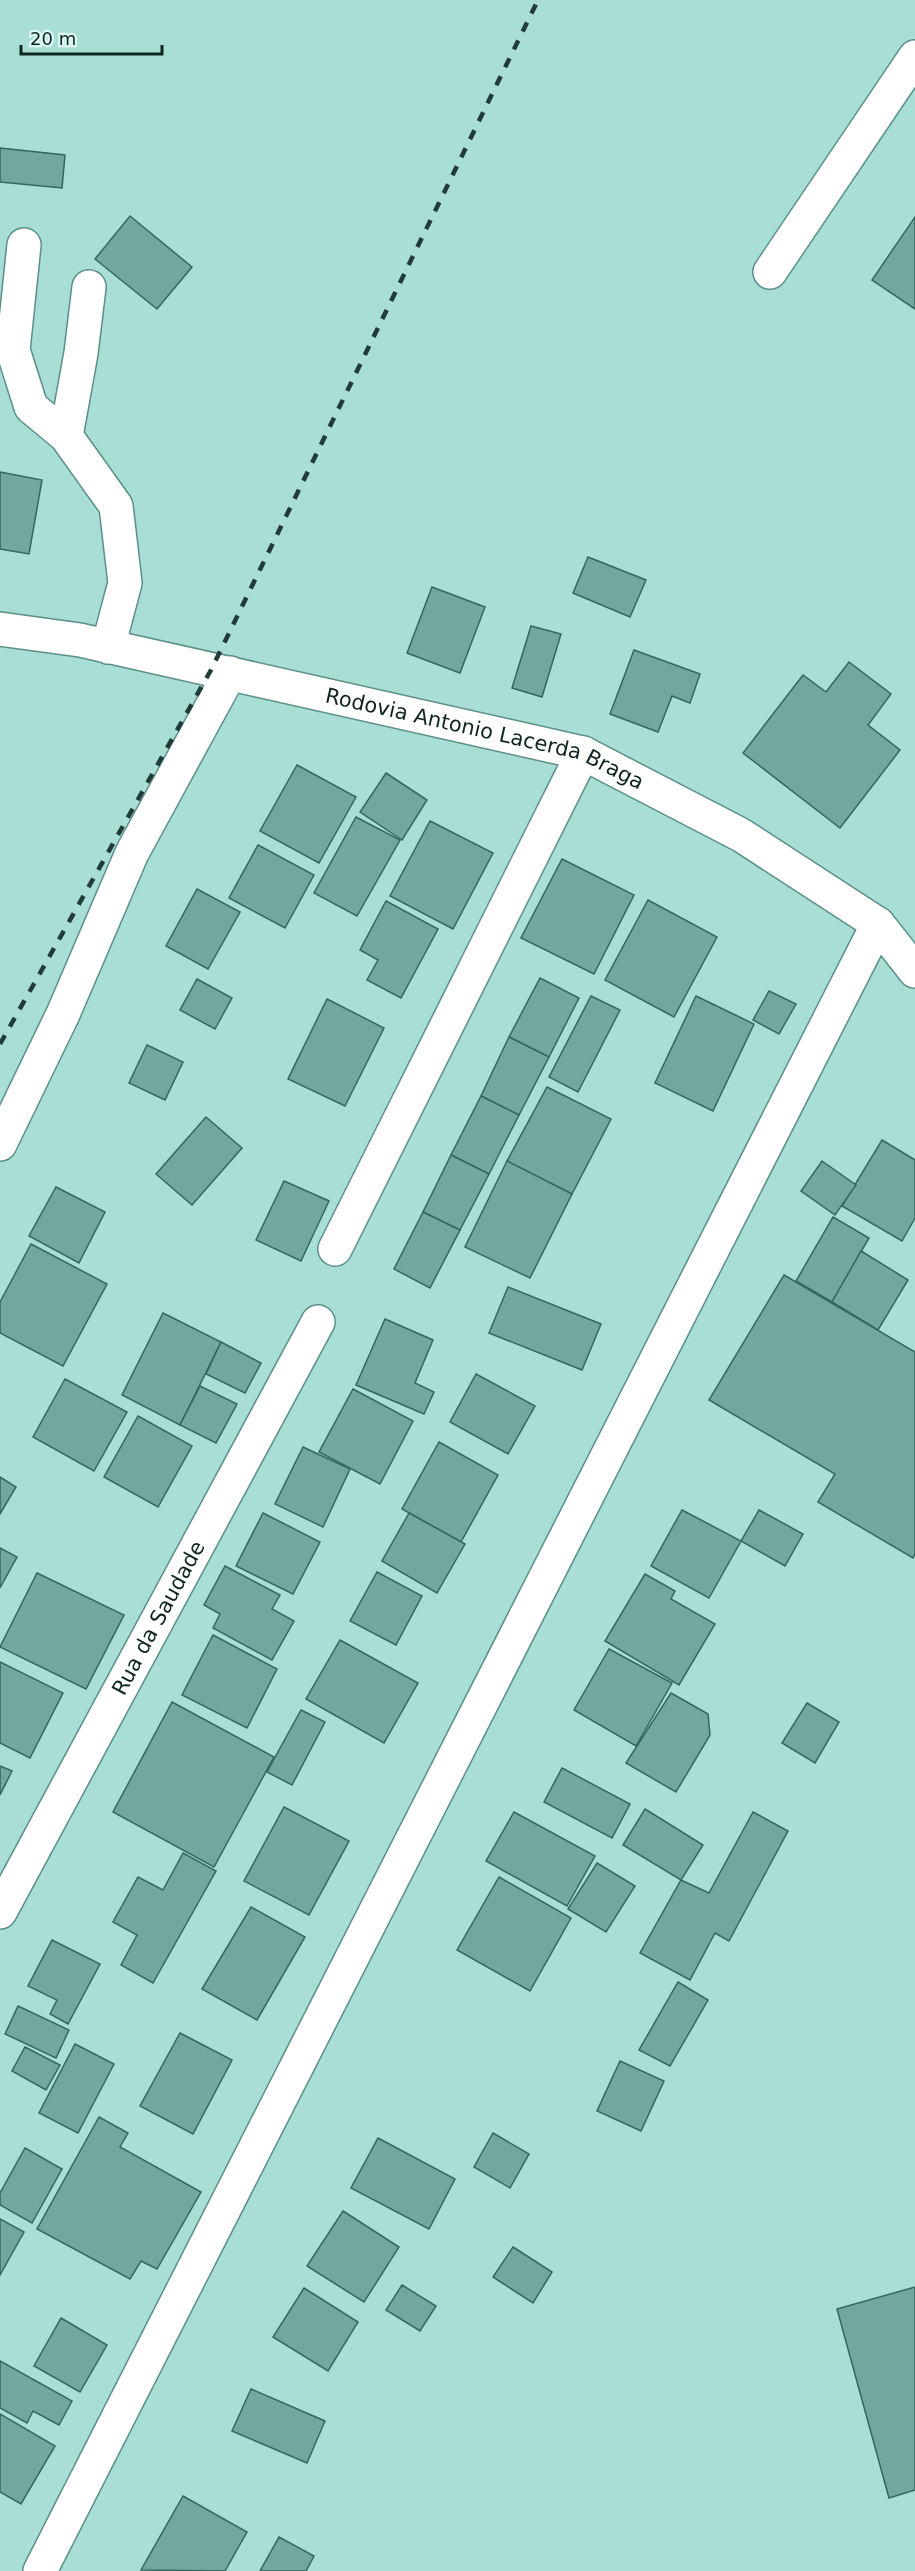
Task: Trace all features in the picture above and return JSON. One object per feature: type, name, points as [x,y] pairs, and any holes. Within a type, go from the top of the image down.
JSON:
[{"type":"street","points":[[770,272],[915,57]]},
{"type":"street","points":[[24,245],[13,350],[31,407],[66,435],[116,506],[125,583],[108,647]]},
{"type":"street","points":[[66,435],[81,353],[89,287]]},
{"type":"street","name":"Rodovia Antonio Lacerda Braga","points":[[0,629],[80,640],[583,753],[741,835],[878,924],[915,971]]},
{"type":"street","points":[[0,1144],[63,1014],[132,853],[230,674]]},
{"type":"street","points":[[335,1249],[583,753]]},
{"type":"street","points":[[40,2571],[878,924]]},
{"type":"street","name":"Rua da Saudade","points":[[0,1912],[318,1322]]},
{"type":"building","points":[[0,148],[65,155],[62,188],[0,182]]},
{"type":"building","points":[[130,216],[192,267],[157,309],[95,259]]},
{"type":"building","points":[[915,217],[915,309],[872,280]]},
{"type":"building","points":[[0,472],[42,480],[29,554],[0,549]]},
{"type":"building","points":[[588,557],[646,580],[630,617],[573,593]]},
{"type":"building","points":[[432,587],[485,607],[460,673],[407,653]]},
{"type":"building","points":[[531,626],[561,634],[542,697],[512,688]]},
{"type":"building","points":[[634,650],[700,674],[690,703],[672,696],[658,732],[610,714]]},
{"type":"building","points":[[849,662],[891,694],[868,725],[900,750],[840,828],[743,753],[803,675],[826,692]]},
{"type":"building","points":[[297,765],[356,797],[319,863],[260,831]]},
{"type":"building","points":[[386,773],[427,800],[402,840],[360,812]]},
{"type":"building","points":[[356,817],[400,840],[357,916],[314,893]]},
{"type":"building","points":[[430,821],[493,853],[453,929],[390,896]]},
{"type":"building","points":[[258,845],[314,875],[285,928],[229,898]]},
{"type":"building","points":[[562,859],[634,895],[594,974],[521,938]]},
{"type":"building","points":[[197,889],[240,912],[208,969],[166,946]]},
{"type":"building","points":[[648,900],[717,937],[674,1017],[605,980]]},
{"type":"building","points":[[386,901],[438,929],[401,998],[367,980],[378,960],[360,950]]},
{"type":"building","points":[[540,978],[579,998],[549,1057],[509,1037]]},
{"type":"building","points":[[197,979],[232,998],[215,1029],[180,1010]]},
{"type":"building","points":[[769,991],[796,1004],[779,1034],[753,1020]]},
{"type":"building","points":[[591,996],[620,1010],[578,1092],[549,1077]]},
{"type":"building","points":[[696,996],[754,1024],[713,1111],[655,1083]]},
{"type":"building","points":[[327,999],[384,1028],[345,1106],[288,1079]]},
{"type":"building","points":[[509,1037],[549,1057],[519,1115],[481,1096]]},
{"type":"building","points":[[147,1045],[183,1062],[165,1100],[129,1083]]},
{"type":"building","points":[[547,1087],[611,1119],[572,1194],[507,1161]]},
{"type":"building","points":[[481,1096],[519,1115],[489,1174],[451,1155]]},
{"type":"building","points":[[206,1117],[242,1148],[192,1205],[156,1174]]},
{"type":"building","points":[[882,1140],[915,1160],[915,1218],[902,1241],[842,1206]]},
{"type":"building","points":[[451,1155],[489,1174],[460,1230],[423,1212]]},
{"type":"building","points":[[507,1161],[572,1194],[530,1278],[465,1247]]},
{"type":"building","points":[[822,1161],[856,1185],[835,1215],[801,1191]]},
{"type":"building","points":[[284,1181],[329,1201],[301,1261],[256,1240]]},
{"type":"building","points":[[56,1187],[105,1212],[79,1263],[29,1236]]},
{"type":"building","points":[[423,1212],[460,1230],[430,1288],[394,1269]]},
{"type":"building","points":[[833,1217],[869,1238],[832,1302],[796,1281]]},
{"type":"building","points":[[31,1244],[107,1284],[63,1366],[0,1333],[0,1302]]},
{"type":"building","points":[[861,1251],[908,1280],[878,1330],[832,1302]]},
{"type":"building","points":[[784,1275],[915,1352],[915,1554],[913,1558],[818,1502],[835,1474],[709,1400]]},
{"type":"building","points":[[508,1287],[601,1324],[582,1370],[489,1333]]},
{"type":"building","points":[[163,1313],[221,1342],[180,1425],[122,1395]]},
{"type":"building","points":[[385,1319],[433,1340],[415,1383],[434,1392],[424,1414],[356,1385]]},
{"type":"building","points":[[221,1342],[261,1363],[245,1393],[206,1374]]},
{"type":"building","points":[[476,1374],[535,1406],[508,1454],[450,1422]]},
{"type":"building","points":[[65,1379],[127,1412],[94,1471],[33,1437]]},
{"type":"building","points":[[200,1386],[237,1404],[216,1443],[180,1425]]},
{"type":"building","points":[[353,1389],[413,1421],[380,1484],[319,1452]]},
{"type":"building","points":[[138,1416],[192,1446],[158,1507],[104,1477]]},
{"type":"building","points":[[439,1442],[498,1475],[461,1542],[402,1509]]},
{"type":"building","points":[[303,1447],[350,1469],[323,1527],[275,1504]]},
{"type":"building","points":[[0,1477],[16,1487],[0,1514]]},
{"type":"building","points":[[682,1510],[741,1541],[709,1598],[651,1566]]},
{"type":"building","points":[[759,1510],[803,1534],[785,1566],[741,1541]]},
{"type":"building","points":[[263,1513],[320,1542],[293,1594],[236,1566]]},
{"type":"building","points":[[409,1513],[465,1544],[437,1593],[382,1561]]},
{"type":"building","points":[[0,1548],[17,1557],[0,1588]]},
{"type":"building","points":[[225,1566],[280,1595],[272,1609],[294,1621],[272,1660],[213,1628],[220,1614],[204,1605]]},
{"type":"building","points":[[377,1572],[422,1596],[396,1645],[350,1621]]},
{"type":"building","points":[[37,1573],[124,1615],[86,1689],[0,1647]]},
{"type":"building","points":[[645,1574],[675,1591],[671,1599],[715,1624],[679,1685],[605,1641]]},
{"type":"building","points":[[213,1635],[277,1669],[247,1728],[182,1695]]},
{"type":"building","points":[[340,1640],[418,1683],[384,1743],[306,1699]]},
{"type":"building","points":[[609,1649],[672,1683],[636,1746],[574,1710]]},
{"type":"building","points":[[0,1662],[63,1693],[30,1758],[0,1743]]},
{"type":"building","points":[[671,1693],[708,1714],[710,1735],[676,1792],[626,1763]]},
{"type":"building","points":[[172,1702],[274,1757],[214,1867],[113,1812]]},
{"type":"building","points":[[807,1703],[839,1722],[815,1763],[782,1743]]},
{"type":"building","points":[[301,1710],[325,1722],[292,1785],[267,1772]]},
{"type":"building","points":[[0,1766],[12,1771],[0,1795]]},
{"type":"building","points":[[562,1768],[630,1804],[612,1838],[544,1802]]},
{"type":"building","points":[[284,1807],[349,1841],[309,1915],[244,1881]]},
{"type":"building","points":[[645,1809],[703,1845],[681,1880],[623,1845]]},
{"type":"building","points":[[514,1812],[595,1856],[567,1906],[486,1861]]},
{"type":"building","points":[[753,1812],[788,1831],[729,1941],[715,1933],[690,1980],[640,1953],[681,1880],[709,1893]]},
{"type":"building","points":[[183,1853],[216,1871],[153,1983],[121,1965],[137,1935],[113,1922],[138,1877],[163,1890]]},
{"type":"building","points":[[597,1863],[635,1886],[606,1932],[568,1909]]},
{"type":"building","points":[[499,1877],[571,1918],[530,1991],[457,1950]]},
{"type":"building","points":[[251,1907],[305,1937],[257,2020],[202,1989]]},
{"type":"building","points":[[52,1940],[100,1964],[68,2024],[50,2014],[57,2000],[28,1986]]},
{"type":"building","points":[[678,1982],[708,2000],[670,2066],[639,2050]]},
{"type":"building","points":[[18,2006],[69,2030],[56,2058],[5,2034]]},
{"type":"building","points":[[180,2033],[232,2060],[193,2134],[140,2106]]},
{"type":"building","points":[[75,2044],[114,2064],[78,2133],[39,2113]]},
{"type":"building","points":[[25,2047],[60,2065],[46,2090],[12,2071]]},
{"type":"building","points":[[620,2061],[664,2081],[641,2131],[597,2111]]},
{"type":"building","points":[[99,2117],[128,2133],[120,2147],[201,2192],[157,2269],[141,2261],[130,2279],[37,2229]]},
{"type":"building","points":[[493,2133],[529,2154],[510,2188],[474,2167]]},
{"type":"building","points":[[378,2138],[455,2179],[429,2229],[351,2188]]},
{"type":"building","points":[[25,2148],[62,2169],[32,2223],[0,2205],[0,2193]]},
{"type":"building","points":[[343,2211],[399,2247],[364,2302],[307,2266]]},
{"type":"building","points":[[0,2219],[24,2232],[0,2275]]},
{"type":"building","points":[[513,2247],[552,2272],[533,2303],[493,2277]]},
{"type":"building","points":[[402,2285],[436,2306],[420,2331],[386,2310]]},
{"type":"building","points":[[915,2287],[915,2490],[889,2498],[837,2309]]},
{"type":"building","points":[[304,2288],[358,2322],[328,2371],[273,2337]]},
{"type":"building","points":[[61,2318],[107,2345],[80,2392],[34,2366]]},
{"type":"building","points":[[0,2361],[72,2401],[59,2425],[33,2411],[27,2423],[0,2408]]},
{"type":"building","points":[[251,2389],[325,2421],[307,2463],[232,2431]]},
{"type":"building","points":[[0,2414],[55,2446],[21,2504],[0,2492]]},
{"type":"building","points":[[183,2496],[247,2532],[225,2571],[141,2570]]},
{"type":"building","points":[[279,2537],[314,2556],[306,2571],[260,2571]]},
{"type":"railway","points":[[0,1044],[211,670],[538,0]]}]
